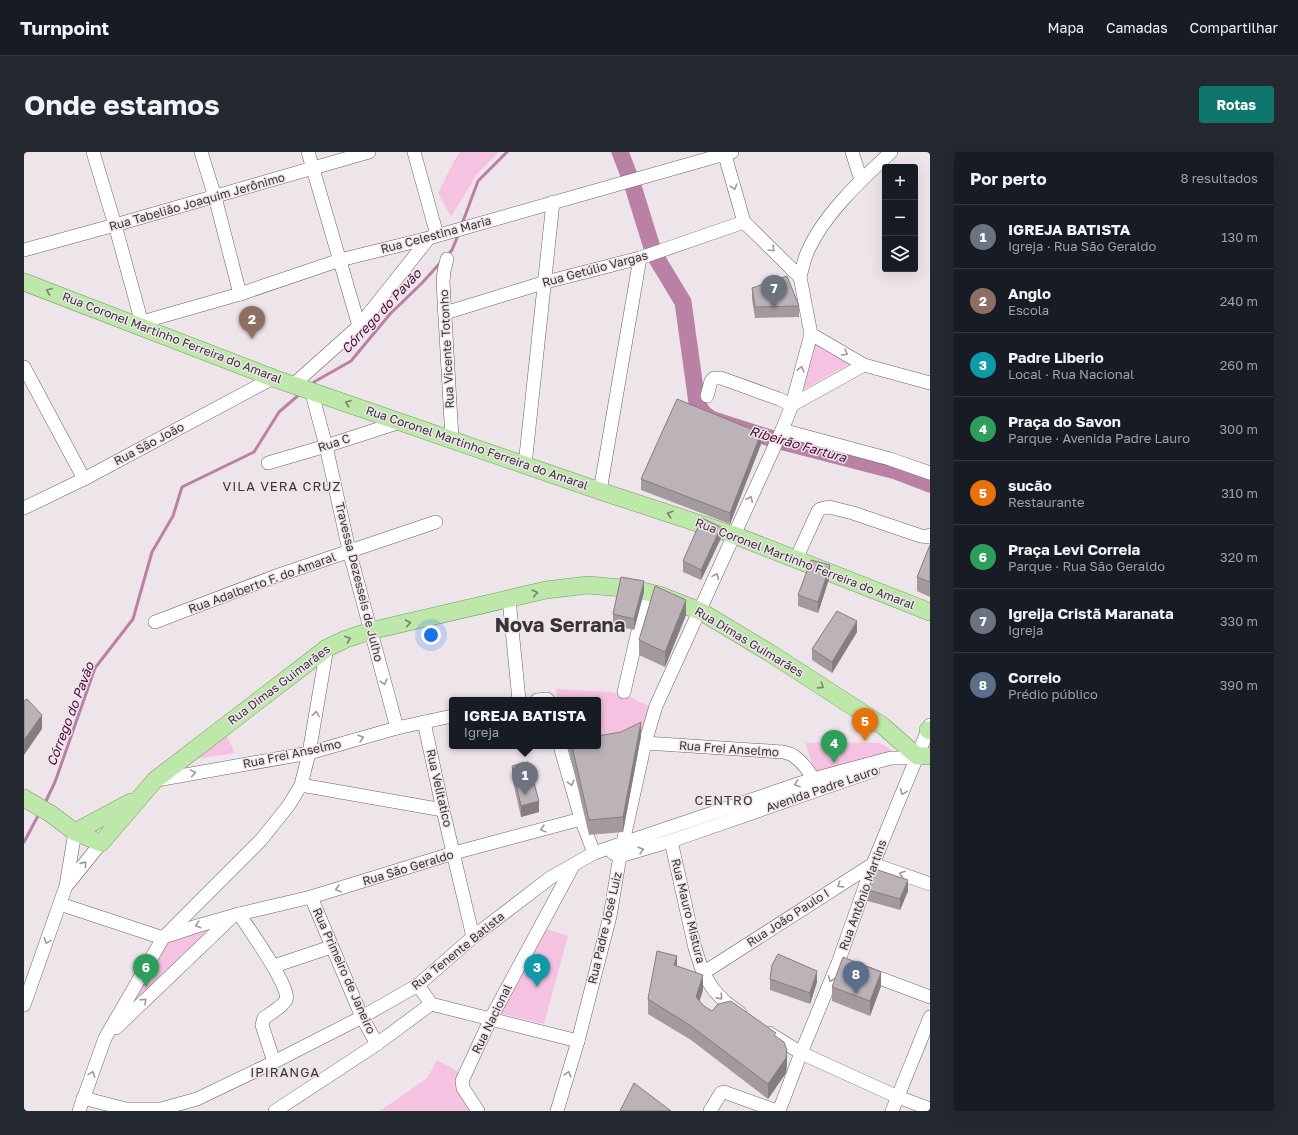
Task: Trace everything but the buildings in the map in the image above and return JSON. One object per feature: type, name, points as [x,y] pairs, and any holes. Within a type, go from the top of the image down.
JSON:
[{"type":"main road","name":"Rua Coronel Martinho Ferreira do Amaral","points":[[24,282],[142,324],[273,378],[600,491],[734,535],[930,612]]},
{"type":"main road","name":"Rua Dimas Guimarães","points":[[101,843],[155,780],[327,648],[346,639],[370,631],[546,590],[588,586],[622,588],[659,595],[700,611],[770,652],[883,726],[916,757]]},
{"type":"main road","name":"Rua Dimas Guimarães","points":[[75,832],[139,797]]},
{"type":"main road","points":[[27,799],[51,814],[75,832],[101,843]]},
{"type":"street","points":[[93,152],[142,324]]},
{"type":"street","points":[[202,152],[216,197],[240,294]]},
{"type":"street","points":[[308,152],[359,326]]},
{"type":"street","name":"Rua Tabelião Joaquim Jerônimo","points":[[24,250],[216,197],[369,152]]},
{"type":"street","points":[[302,387],[359,326],[435,235],[414,152]]},
{"type":"street","points":[[852,152],[861,180]]},
{"type":"street","points":[[891,152],[861,180],[832,213],[819,231],[806,254],[800,277],[811,334],[864,365],[930,383]]},
{"type":"street","points":[[726,153],[744,222],[800,277]]},
{"type":"street","name":"Rua Celestina Maria","points":[[142,324],[240,294],[340,260],[494,219],[726,153]]},
{"type":"street","points":[[525,465],[546,282],[553,202]]},
{"type":"street","name":"Rua Getúlio Vargas","points":[[445,313],[546,282],[643,257],[744,222]]},
{"type":"street","points":[[600,491],[643,257]]},
{"type":"street","name":"Rua Vicente Totonho","points":[[447,259],[443,282],[452,439]]},
{"type":"street","name":"Rua Padre José Luiz","points":[[557,1111],[578,1041],[610,916],[620,856],[645,743],[656,706],[781,432],[792,405],[811,334]]},
{"type":"street","points":[[707,396],[714,378],[721,378],[792,405],[864,365]]},
{"type":"street","points":[[24,367],[84,479]]},
{"type":"street","name":"Rua São João","points":[[24,508],[84,479],[273,378]]},
{"type":"street","name":"Travessa Dezesseis de Julho","points":[[302,387],[326,446],[349,550],[397,728]]},
{"type":"street","name":"Rua C","points":[[268,463],[400,422]]},
{"type":"street","points":[[781,432],[890,459],[930,473]]},
{"type":"street","points":[[796,560],[818,511],[829,507],[853,513],[921,536],[929,537],[930,535]]},
{"type":"street","name":"Rua Adalberto F. do Amaral","points":[[155,622],[349,550],[436,522]]},
{"type":"street","points":[[624,692],[647,592]]},
{"type":"street","points":[[509,599],[519,697]]},
{"type":"street","points":[[79,1111],[105,1038],[163,938],[261,840],[289,805],[301,785],[309,753],[327,648]]},
{"type":"street","name":"Rua Frei Anselmo","points":[[155,780],[309,753],[397,728],[449,717]]},
{"type":"street","name":"Rua Velitatico","points":[[424,722],[473,937]]},
{"type":"street","name":"Rua Antônio Martins","points":[[778,1111],[838,962],[873,864],[916,757],[929,729]]},
{"type":"street","name":"Rua Frei Anselmo","points":[[645,743],[783,752],[794,756],[802,764],[815,784]]},
{"type":"street","points":[[561,749],[581,819],[599,851],[620,856]]},
{"type":"street","name":"Avenida Padre Lauro","points":[[599,851],[815,784],[891,758],[916,757]]},
{"type":"street","name":"Avenida Padre Lauro","points":[[620,856],[671,841],[815,784]]},
{"type":"street","points":[[301,785],[443,810]]},
{"type":"street","name":"Rua São Geraldo","points":[[163,938],[237,914],[311,897],[454,853],[581,819]]},
{"type":"street","name":"Rua Dimas Guimarães","points":[[24,1005],[66,886],[75,832]]},
{"type":"street","name":"Rua Mauro Mistura","points":[[671,841],[703,973],[713,989],[725,1002],[801,1053],[898,1097],[930,1109]]},
{"type":"street","name":"Rua Dimas Guimarães","points":[[66,886],[101,843]]},
{"type":"street","name":"Rua Tenente Batista","points":[[83,1098],[126,1109],[161,1109],[197,1099],[362,1018],[418,985],[473,937],[550,878],[599,851]]},
{"type":"street","name":"Rua Nacional","points":[[478,1111],[463,1088],[462,1081],[491,1018],[574,864]]},
{"type":"street","points":[[873,864],[930,884]]},
{"type":"street","name":"Rua João Paulo I","points":[[703,973],[873,864]]},
{"type":"street","name":"Rua Primeiro de Janeiro","points":[[311,897],[362,1018],[377,1044]]},
{"type":"street","points":[[60,904],[163,938]]},
{"type":"street","points":[[105,1038],[237,914],[274,966],[286,996],[285,1002],[264,1018],[262,1022],[274,1062]]},
{"type":"street","points":[[274,966],[331,947]]},
{"type":"street","points":[[838,962],[930,997]]},
{"type":"street","points":[[418,985],[431,1004],[578,1041]]},
{"type":"street","points":[[275,1111],[377,1044],[431,1004]]},
{"type":"street","points":[[892,1111],[930,1017]]},
{"type":"street","points":[[710,1111],[721,1093],[724,1092],[778,1111]]},
{"type":"shaded area","points":[[460,152],[499,152],[477,174],[451,217],[438,193]]},
{"type":"shaded area","points":[[815,338],[855,361],[797,393]]},
{"type":"shaded area","points":[[556,689],[610,692],[629,696],[650,707],[641,736],[601,745],[601,697],[557,697]]},
{"type":"shaded area","points":[[223,729],[235,753],[181,761]]},
{"type":"shaded area","points":[[805,743],[880,743],[896,753],[816,774]]},
{"type":"shaded area","points":[[231,917],[106,1037],[165,938]]},
{"type":"shaded area","points":[[541,927],[568,936],[544,1024],[499,1013]]},
{"type":"shaded area","points":[[437,1060],[464,1075],[473,1111],[380,1111],[427,1078]]},
{"type":"waterway","name":"Córrego do Pavão","points":[[462,224],[478,181],[507,152]]},
{"type":"waterway","name":"Ribeirão Fartura","points":[[620,152],[632,183],[654,254],[683,302],[697,403],[703,413],[711,419],[776,440],[896,471],[930,484]]},
{"type":"waterway","name":"Córrego do Pavão","points":[[447,256],[452,250],[459,233]]},
{"type":"waterway","name":"Córrego do Pavão","points":[[310,386],[314,382],[351,361],[390,314],[441,262]]},
{"type":"waterway","name":"Córrego do Pavão","points":[[45,803],[55,782],[95,668],[133,619],[152,552],[173,516],[182,487],[254,452],[279,412],[301,393]]},
{"type":"waterway","name":"Córrego do Pavão","points":[[24,842],[39,814]]},
{"type":"place","name":"Igreija Cristã Maranata","points":[[774,308]]},
{"type":"place","name":"Anglo","points":[[252,339]]},
{"type":"place","name":"sucão","points":[[865,741]]},
{"type":"place","name":"Praça do Savon","points":[[834,763]]},
{"type":"place","name":"IGREJA BATISTA","points":[[525,795]]},
{"type":"place","name":"Praça Levi Correia","points":[[146,987]]},
{"type":"place","name":"Padre Liberio","points":[[537,987]]},
{"type":"place","name":"Correio","points":[[856,994]]},
{"type":"district","name":"VILA VERA CRUZ","points":[[282,486]]},
{"type":"district","name":"Nova Serrana","points":[[560,625]]},
{"type":"district","name":"CENTRO","points":[[724,800]]},
{"type":"district","name":"IPIRANGA","points":[[285,1072]]}]
